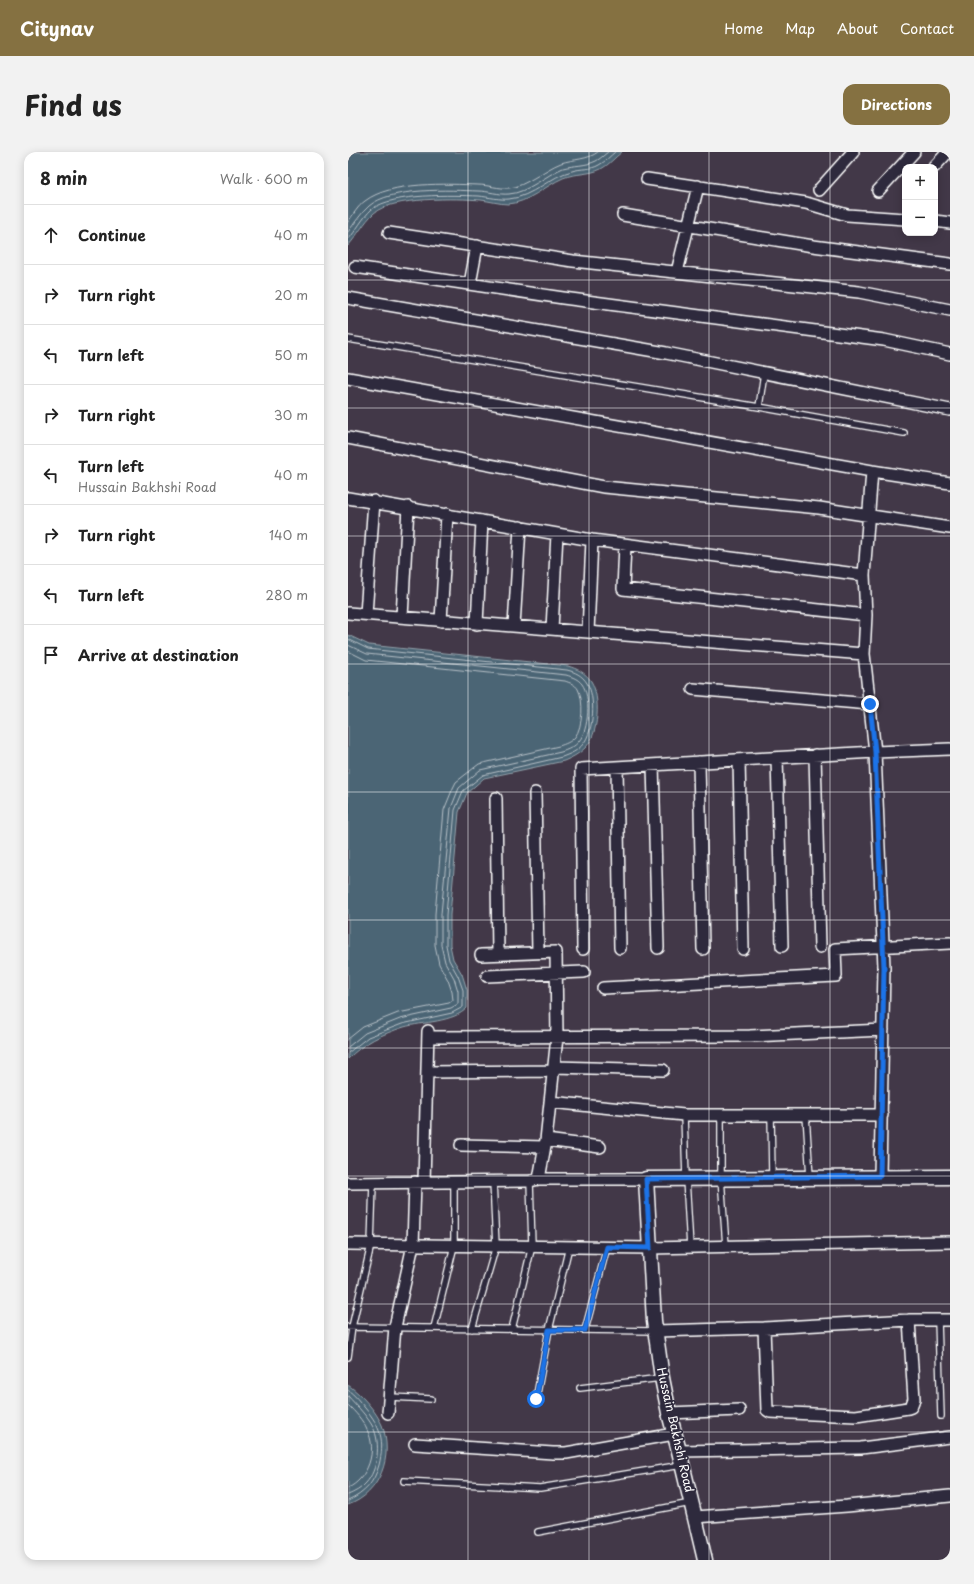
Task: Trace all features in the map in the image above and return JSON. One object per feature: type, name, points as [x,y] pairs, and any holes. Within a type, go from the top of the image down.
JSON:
[{"type":"street","points":[[819,190],[853,152]]},
{"type":"street","points":[[878,192],[914,152]]},
{"type":"street","points":[[937,164],[948,152]]},
{"type":"street","points":[[647,179],[806,203],[847,215],[902,219]]},
{"type":"street","points":[[677,272],[698,186]]},
{"type":"street","points":[[623,215],[813,246],[950,264]]},
{"type":"street","points":[[938,221],[950,223]]},
{"type":"street","points":[[389,233],[573,261],[859,292],[950,310]]},
{"type":"street","points":[[470,284],[476,246]]},
{"type":"street","points":[[355,267],[563,298],[884,340],[950,354]]},
{"type":"street","points":[[348,298],[666,353],[950,410]]},
{"type":"street","points":[[348,378],[872,471],[950,483]]},
{"type":"street","points":[[348,438],[604,487],[819,508],[950,528]]},
{"type":"street","points":[[872,471],[870,516],[864,575],[866,615],[864,654],[875,752],[884,948],[880,1176]]},
{"type":"street","points":[[348,498],[374,501],[592,540],[864,575]]},
{"type":"street","points":[[366,614],[374,501]]},
{"type":"street","points":[[402,617],[408,508]]},
{"type":"street","points":[[441,621],[447,514]]},
{"type":"street","points":[[477,624],[482,521]]},
{"type":"street","points":[[514,626],[520,528]]},
{"type":"street","points":[[552,629],[557,534]]},
{"type":"street","points":[[588,632],[592,540]]},
{"type":"street","points":[[626,545],[623,589],[866,615]]},
{"type":"street","points":[[348,613],[864,654]]},
{"type":"street","points":[[693,689],[870,704]]},
{"type":"street","points":[[583,949],[581,769],[815,755],[950,749]]},
{"type":"street","points":[[815,755],[820,947]]},
{"type":"street","points":[[777,758],[782,946]]},
{"type":"street","points":[[739,760],[743,949]]},
{"type":"street","points":[[699,762],[703,949]]},
{"type":"street","points":[[653,765],[658,948]]},
{"type":"street","points":[[617,767],[620,948]]},
{"type":"street","points":[[535,793],[538,952]]},
{"type":"street","points":[[496,798],[498,954]]},
{"type":"street","points":[[603,988],[836,976],[835,949],[884,948],[950,943]]},
{"type":"street","points":[[481,955],[556,952],[557,1037],[554,1069],[545,1143],[534,1180]]},
{"type":"street","points":[[487,976],[584,972]]},
{"type":"street","points":[[388,1413],[395,1327],[413,1245],[420,1182],[428,1034],[557,1037],[750,1036],[883,1030]]},
{"type":"street","points":[[427,1072],[554,1069],[662,1070]]},
{"type":"street","points":[[550,1102],[684,1116],[806,1114],[882,1115]]},
{"type":"street","points":[[460,1145],[545,1143],[600,1147]]},
{"type":"street","points":[[348,1183],[950,1176]]},
{"type":"street","name":"Hussain Bakhshi Road","points":[[646,1179],[655,1331],[662,1378],[669,1413],[705,1560]]},
{"type":"street","points":[[348,1244],[650,1248],[950,1242]]},
{"type":"street","points":[[655,1331],[764,1328],[909,1320],[950,1320]]},
{"type":"street","points":[[764,1328],[767,1410],[770,1412],[856,1416],[908,1408],[912,1403],[914,1399],[909,1320]]},
{"type":"street","points":[[669,1413],[739,1410]]},
{"type":"street","points":[[415,1444],[566,1453],[674,1434]]},
{"type":"street","points":[[681,1458],[861,1448],[950,1437]]},
{"type":"street","points":[[695,1518],[950,1496]]},
{"type":"lane","points":[[348,339],[904,432]]},
{"type":"lane","points":[[759,407],[764,373]]},
{"type":"lane","points":[[806,1114],[810,1177]]},
{"type":"lane","points":[[771,1115],[772,1178]]},
{"type":"lane","points":[[684,1116],[690,1247]]},
{"type":"lane","points":[[721,1116],[721,1178],[726,1246]]},
{"type":"lane","points":[[512,1329],[532,1246],[534,1180]]},
{"type":"lane","points":[[472,1329],[496,1246],[493,1181]]},
{"type":"lane","points":[[434,1328],[454,1246],[454,1182]]},
{"type":"lane","points":[[348,1358],[350,1327],[371,1245],[373,1183]]},
{"type":"lane","points":[[536,1399],[549,1330],[569,1247]]},
{"type":"lane","points":[[585,1330],[607,1247]]},
{"type":"lane","points":[[938,1320],[941,1416]]},
{"type":"lane","points":[[350,1327],[655,1331]]},
{"type":"lane","points":[[580,1388],[662,1378]]},
{"type":"lane","points":[[390,1397],[431,1399]]},
{"type":"lane","points":[[404,1481],[545,1488],[681,1458]]},
{"type":"lane","points":[[538,1532],[691,1503]]},
{"type":"water","points":[[348,152],[622,152],[601,169],[563,178],[522,201],[515,203],[505,204],[481,200],[441,199],[409,201],[383,208],[370,217],[348,246]]},
{"type":"water","points":[[348,635],[369,645],[568,666],[583,673],[591,681],[596,696],[597,716],[596,725],[590,742],[578,754],[564,761],[484,778],[467,793],[459,812],[450,915],[450,945],[453,959],[462,974],[467,990],[467,1008],[461,1013],[446,1019],[411,1025],[388,1033],[360,1048],[348,1059]]},
{"type":"water","points":[[348,1385],[368,1403],[376,1414],[382,1425],[386,1449],[382,1472],[376,1483],[359,1500],[348,1505]]},
{"type":"route","points":[[536,1399],[549,1330],[585,1330],[607,1247],[650,1248],[646,1179],[880,1176],[884,967],[875,752],[870,704]]}]
